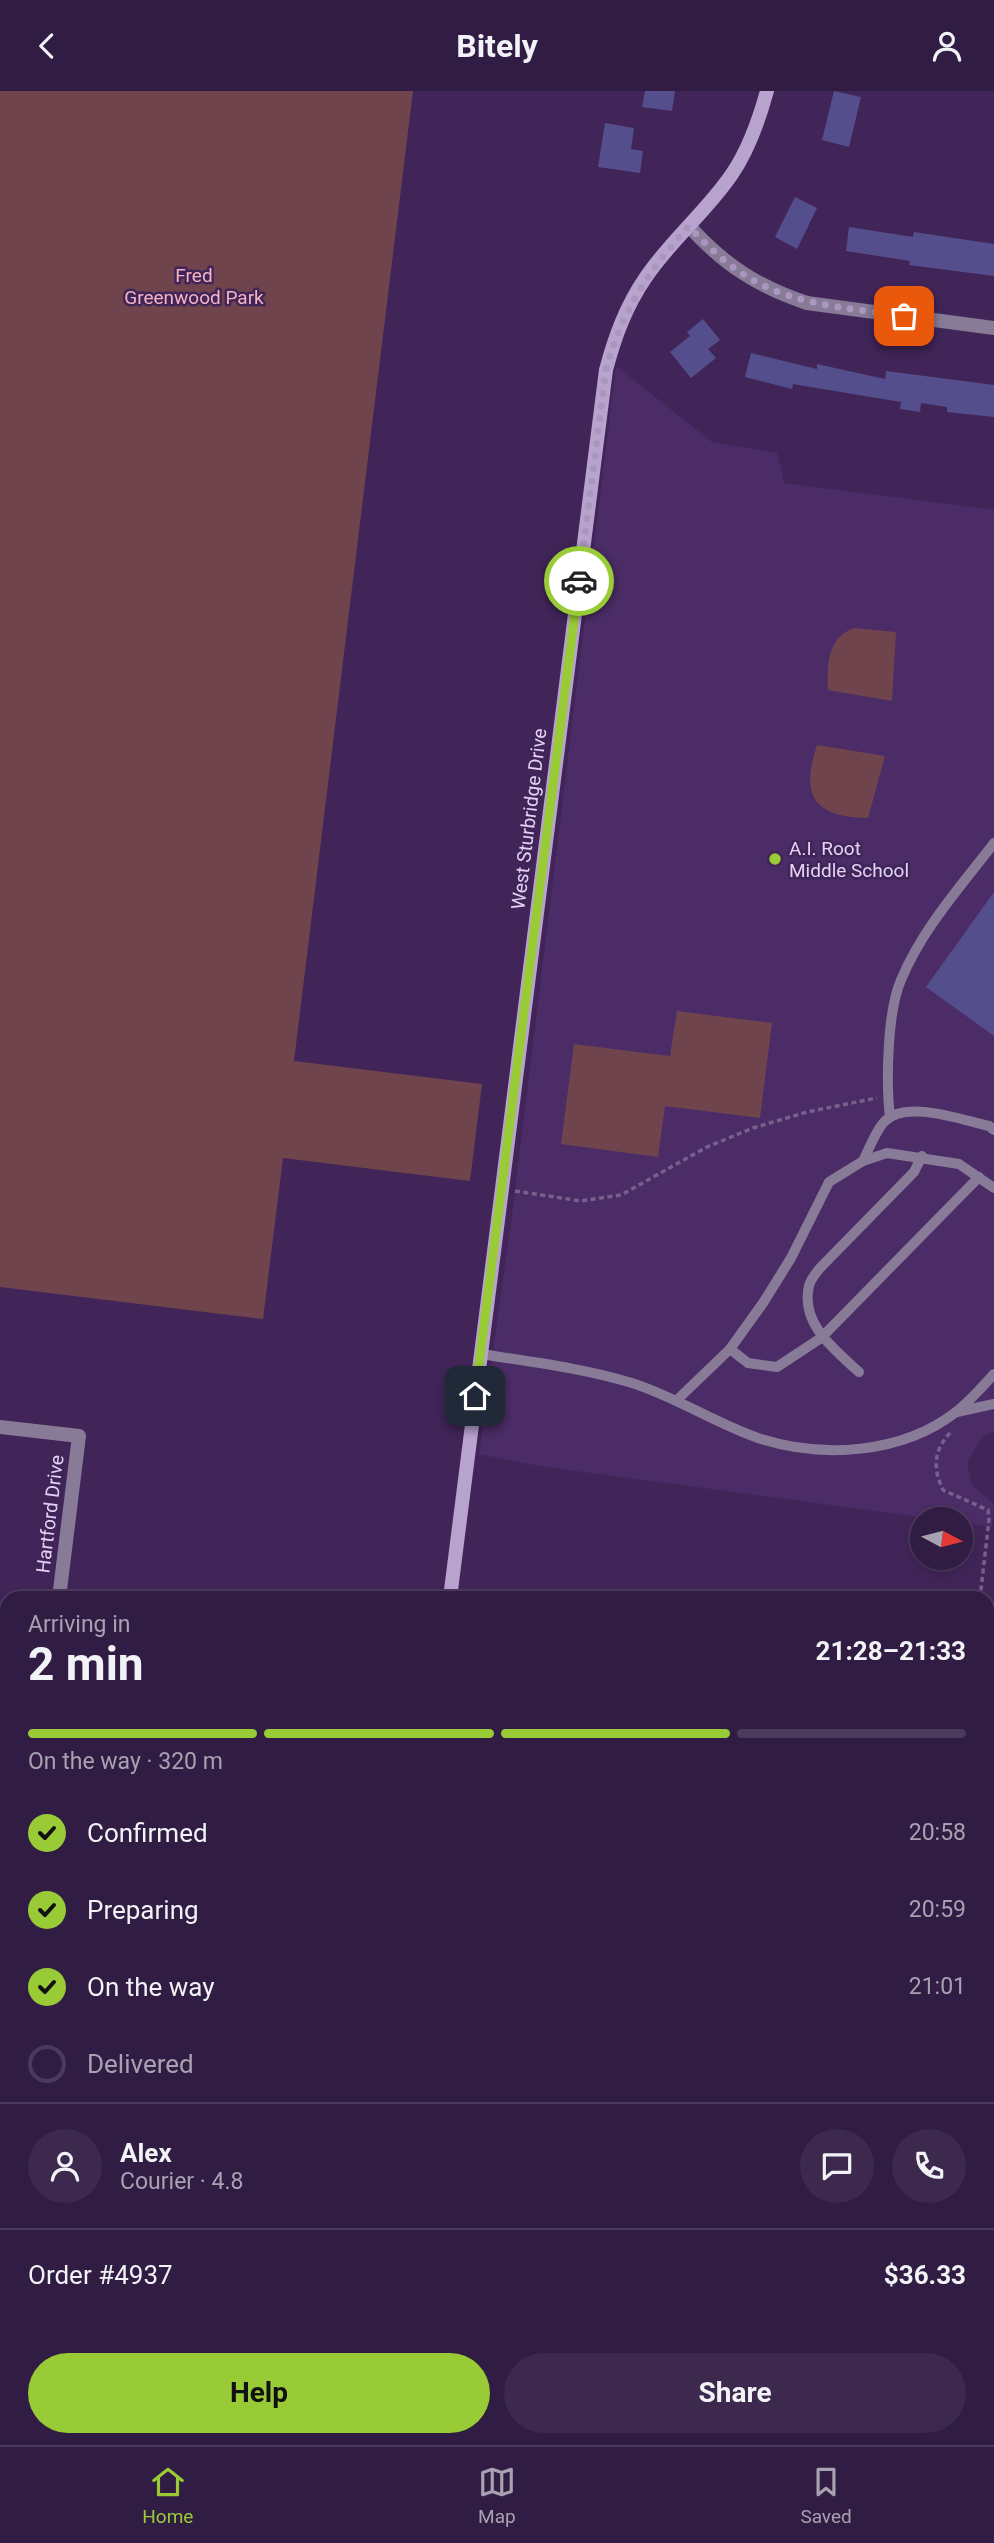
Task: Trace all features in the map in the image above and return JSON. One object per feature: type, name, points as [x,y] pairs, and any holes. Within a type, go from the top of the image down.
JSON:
[{"type":"street","name":"West Sturbridge Drive","points":[[451,1591],[606,370],[614,338],[628,307],[647,275],[732,175],[760,119],[767,91]]},
{"type":"street","points":[[689,226],[726,263],[751,280],[807,303],[994,328]]},
{"type":"street","name":"Hartford Drive","points":[[0,1426],[79,1436],[60,1591]]},
{"type":"lane","points":[[890,1117],[887,1095],[892,1023],[900,981],[930,927],[994,843]]},
{"type":"lane","points":[[863,1161],[883,1122],[899,1112],[921,1111],[992,1128]]},
{"type":"lane","points":[[678,1399],[730,1349],[790,1258],[829,1182],[863,1161],[887,1153],[922,1156],[958,1164],[994,1188]]},
{"type":"lane","points":[[859,1372],[821,1338],[809,1306],[809,1285],[820,1268],[914,1172],[922,1156]]},
{"type":"lane","points":[[730,1349],[748,1363],[777,1367],[821,1338],[979,1177]]},
{"type":"lane","points":[[481,1354],[582,1370],[631,1383],[678,1399],[759,1438],[810,1450],[840,1451],[886,1443],[923,1432],[959,1411],[994,1374]]},
{"type":"lane","points":[[959,1411],[994,1404]]},
{"type":"path","points":[[502,1189],[581,1201],[621,1195],[707,1147],[753,1128],[807,1112],[863,1103],[887,1095]]},
{"type":"path","points":[[959,1411],[953,1431],[942,1442],[936,1456],[936,1475],[943,1490],[988,1510],[980,1591]]},
{"type":"shaded area","name":"A.I. Root Middle School","points":[[616,366],[712,442],[777,453],[784,483],[994,510],[994,1432],[982,1437],[967,1462],[972,1485],[994,1504],[992,1527],[973,1525],[973,1507],[910,1507],[910,1516],[539,1466],[479,1454],[513,1207]]},
{"type":"green space","name":"Fred Greenwood Park","points":[[0,91],[413,91],[294,1061],[482,1084],[470,1181],[283,1158],[263,1319],[0,1287]]},
{"type":"green space","points":[[854,628],[896,632],[892,701],[828,690],[830,653],[838,638]]},
{"type":"green space","points":[[817,745],[885,756],[868,818],[835,813],[816,801],[811,791],[810,778]]},
{"type":"green space","points":[[677,1011],[772,1023],[760,1118],[665,1106],[658,1157],[561,1144],[574,1044],[670,1056]]},
{"type":"building","points":[[645,91],[675,91],[672,111],[642,107]]},
{"type":"building","points":[[834,91],[861,97],[849,147],[822,140]]},
{"type":"building","points":[[605,123],[634,128],[631,149],[643,151],[640,173],[598,167]]},
{"type":"building","points":[[795,197],[817,208],[797,249],[775,237]]},
{"type":"building","points":[[849,227],[913,237],[914,232],[994,244],[994,276],[909,265],[910,261],[846,251]]},
{"type":"building","points":[[703,319],[720,340],[708,349],[716,358],[691,378],[670,352],[690,336],[687,332]]},
{"type":"building","points":[[751,353],[817,369],[817,364],[885,379],[886,371],[994,385],[994,417],[947,412],[947,407],[921,403],[920,412],[900,409],[901,402],[793,384],[792,389],[745,377]]},
{"type":"building","points":[[994,892],[994,1036],[926,987]]},
{"type":"way so far","points":[[579,581],[606,370],[614,338],[647,275],[689,226],[706,246],[726,263],[751,280],[778,293],[807,303],[904,316]]},
{"type":"place","name":"A.I. Root Middle School","points":[[775,859]]},
{"type":"route","points":[[475,1396],[579,581]]}]
